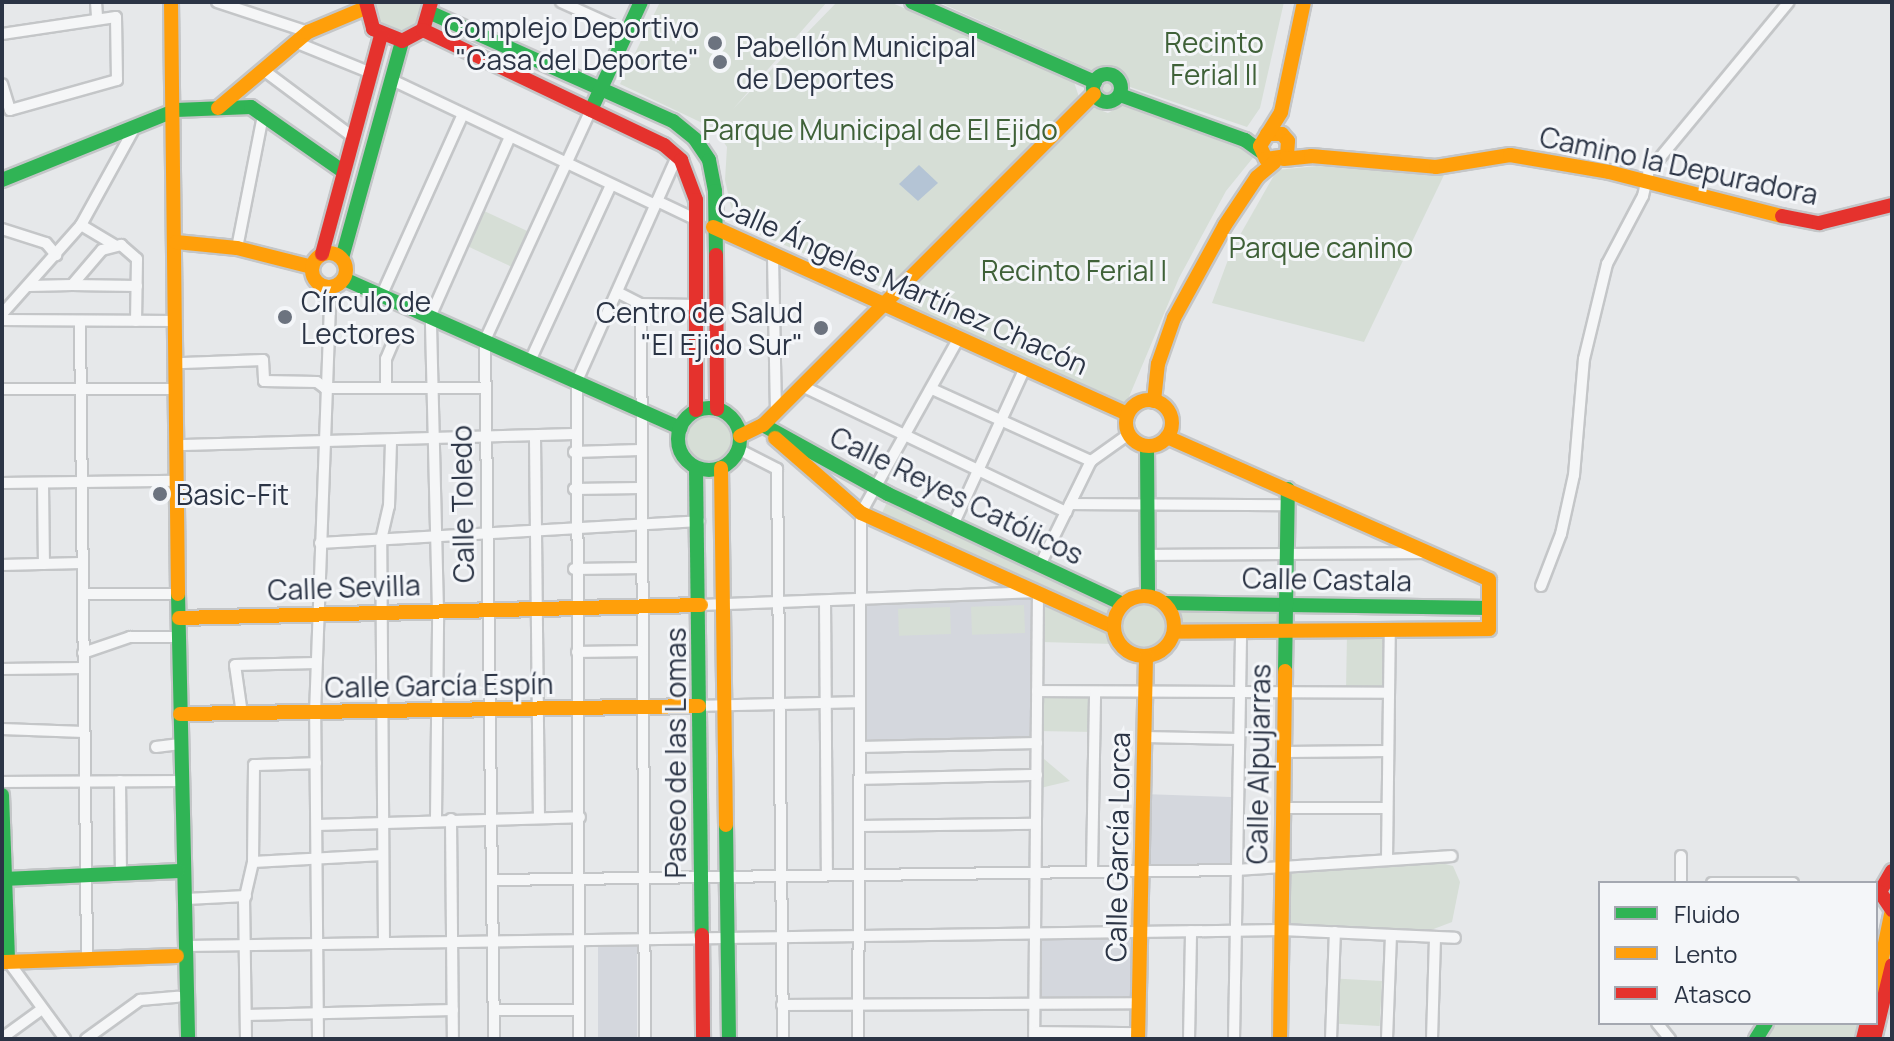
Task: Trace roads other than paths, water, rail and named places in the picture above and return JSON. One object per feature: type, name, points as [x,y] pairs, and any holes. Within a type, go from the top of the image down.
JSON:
[{"type":"street","points":[[96,2],[97,17]]},
{"type":"street","points":[[171,2],[176,110]]},
{"type":"street","points":[[178,1039],[178,997],[187,918],[181,848],[175,413],[179,2]]},
{"type":"street","points":[[217,2],[308,32]]},
{"type":"street","points":[[561,2],[574,5],[627,32]]},
{"type":"street","name":"Calle Toledo","points":[[494,1039],[489,711],[491,609],[485,340],[641,2]]},
{"type":"street","points":[[423,30],[664,145],[677,156],[691,176],[697,220],[696,410],[680,428],[678,447],[696,468],[721,468],[739,442],[766,428],[802,386],[1094,88],[1101,76],[1114,76],[1120,95],[1105,102],[1094,88],[912,2]]},
{"type":"street","points":[[1154,401],[1158,364],[1174,318],[1257,177],[1269,150],[1281,112],[1304,2]]},
{"type":"street","points":[[1541,586],[1561,534],[1574,475],[1594,308],[1607,264],[1649,171],[1789,2]]},
{"type":"street","points":[[218,108],[308,32],[366,5],[381,36],[322,254],[312,267]]},
{"type":"street","points":[[381,36],[402,41],[423,30],[431,7],[673,121],[690,135],[709,160],[718,230],[717,409]]},
{"type":"street","points":[[2,34],[97,17],[116,17],[117,80],[10,110],[2,84]]},
{"type":"street","points":[[318,1039],[315,714],[325,388],[342,258],[402,41]]},
{"type":"street","points":[[295,42],[371,73]]},
{"type":"street","points":[[262,69],[353,137]]},
{"type":"street","name":"Calle Ángeles Martínez Chacón","points":[[392,80],[509,139],[1128,414]]},
{"type":"street","name":"Camino la Depuradora","points":[[1120,95],[1269,150],[1311,156],[1436,167],[1510,155],[1819,223],[1892,205]]},
{"type":"street","points":[[2,180],[176,110],[218,108],[257,111],[344,172]]},
{"type":"street","points":[[237,248],[257,111]]},
{"type":"street","points":[[1281,112],[1287,139]]},
{"type":"street","points":[[383,292],[463,114]]},
{"type":"street","points":[[2,317],[81,225],[134,129]]},
{"type":"street","points":[[579,1039],[577,941],[580,817],[574,569],[577,381],[677,156],[690,135]]},
{"type":"street","points":[[436,819],[438,611],[433,539],[431,315],[509,139]]},
{"type":"street","points":[[1269,150],[1287,139]]},
{"type":"street","points":[[1269,150],[1287,139]]},
{"type":"street","name":"Camino la Depuradora","points":[[1287,139],[1311,156]]},
{"type":"street","points":[[530,361],[611,185]]},
{"type":"street","points":[[81,225],[137,259],[136,321]]},
{"type":"street","points":[[2,229],[46,243],[56,255]]},
{"type":"street","points":[[176,242],[237,248],[312,267]]},
{"type":"street","points":[[72,285],[102,250],[115,245]]},
{"type":"street","points":[[322,254],[342,258]]},
{"type":"street","points":[[773,257],[776,413]]},
{"type":"street","points":[[312,267],[317,282],[383,292],[680,428]]},
{"type":"street","points":[[175,270],[183,356],[184,445],[178,474]]},
{"type":"street","points":[[29,286],[137,286]]},
{"type":"street","points":[[617,292],[641,304],[696,305]]},
{"type":"street","points":[[641,304],[645,1039]]},
{"type":"street","points":[[2,317],[80,322],[175,321]]},
{"type":"street","points":[[175,321],[183,356]]},
{"type":"street","points":[[80,322],[87,959]]},
{"type":"street","points":[[386,388],[386,359],[396,336]]},
{"type":"street","points":[[858,1039],[861,513],[906,438],[959,338]]},
{"type":"street","points":[[183,356],[263,360],[264,381],[317,382],[325,388],[485,388]]},
{"type":"street","points":[[954,523],[1025,368]]},
{"type":"street","points":[[802,386],[978,472],[1068,508],[1287,505]]},
{"type":"street","points":[[2,389],[175,389]]},
{"type":"street","points":[[932,389],[1091,461]]},
{"type":"street","points":[[1129,434],[1128,414],[1139,403],[1154,401],[1170,415],[1167,437]]},
{"type":"street","points":[[696,410],[717,409],[732,419],[739,442],[777,469],[783,1039]]},
{"type":"street","points":[[175,413],[184,445]]},
{"type":"street","name":"Calle Reyes Católicos","points":[[766,428],[878,488],[1123,604]]},
{"type":"street","name":"Calle Reyes Católicos","points":[[766,428],[861,513],[1114,627]]},
{"type":"street","points":[[184,445],[535,438],[574,434]]},
{"type":"street","points":[[1129,434],[1147,446]]},
{"type":"street","points":[[1040,565],[1091,461],[1129,434]]},
{"type":"street","points":[[1147,446],[1167,437],[1433,553],[1489,580],[1489,608]]},
{"type":"street","points":[[535,438],[539,818]]},
{"type":"street","points":[[384,943],[381,540],[389,506],[391,442]]},
{"type":"street","points":[[1147,446],[1148,595]]},
{"type":"street","points":[[574,452],[640,450]]},
{"type":"street","name":"Paseo de las Lomas","points":[[696,468],[701,605],[699,706],[703,1039]]},
{"type":"street","name":"Paseo de las Lomas","points":[[721,468],[729,1039]]},
{"type":"street","points":[[2,483],[82,484],[178,474]]},
{"type":"street","points":[[43,484],[44,564]]},
{"type":"street","points":[[574,489],[640,488]]},
{"type":"street","name":"Calle Alpujarras","points":[[1280,1039],[1288,489]]},
{"type":"street","points":[[320,543],[433,539],[574,527],[699,521]]},
{"type":"street","points":[[1147,555],[1433,553]]},
{"type":"street","points":[[2,565],[81,563]]},
{"type":"street","points":[[574,569],[642,568]]},
{"type":"street","points":[[701,605],[1038,592],[1034,1035],[1138,1036]]},
{"type":"street","points":[[83,594],[179,594]]},
{"type":"street","points":[[1148,595],[1164,603],[1173,616],[1174,632],[1164,649],[1146,656],[1125,648],[1114,627],[1123,604],[1148,595]]},
{"type":"street","points":[[825,601],[827,874]]},
{"type":"street","name":"Calle Castala","points":[[1164,603],[1489,608],[1489,629],[1174,632]]},
{"type":"street","name":"Calle Sevilla","points":[[179,618],[701,605]]},
{"type":"street","points":[[1387,860],[1390,629]]},
{"type":"street","points":[[1234,1039],[1241,631]]},
{"type":"street","points":[[83,653],[130,637],[179,637]]},
{"type":"street","points":[[577,652],[642,651]]},
{"type":"street","name":"Calle García Lorca","points":[[1138,1036],[1146,656]]},
{"type":"street","points":[[242,714],[235,665],[316,663]]},
{"type":"street","points":[[2,669],[83,668]]},
{"type":"street","points":[[1037,691],[1389,693]]},
{"type":"street","points":[[1092,870],[1095,692]]},
{"type":"street","points":[[699,706],[860,702]]},
{"type":"street","name":"Calle García Espín","points":[[180,714],[699,706]]},
{"type":"street","points":[[2,729],[84,732]]},
{"type":"street","points":[[1145,737],[1239,739]]},
{"type":"street","points":[[860,747],[1037,743]]},
{"type":"street","points":[[156,747],[180,744]]},
{"type":"street","points":[[1284,752],[1388,751]]},
{"type":"street","points":[[246,1039],[246,896],[253,862],[254,765],[316,763]]},
{"type":"street","points":[[860,779],[1037,775]]},
{"type":"street","points":[[120,781],[121,873]]},
{"type":"street","points":[[2,782],[180,781]]},
{"type":"street","points":[[2,795],[5,962],[65,1039]]},
{"type":"street","points":[[1283,808],[1387,808]]},
{"type":"street","points":[[317,825],[383,820],[580,817]]},
{"type":"street","points":[[451,819],[453,1039]]},
{"type":"street","points":[[860,826],[1036,824]]},
{"type":"street","points":[[181,848],[178,871],[188,1039]]},
{"type":"street","points":[[253,862],[383,855]]},
{"type":"street","points":[[493,880],[1036,870],[1283,869],[1452,856]]},
{"type":"street","points":[[1681,856],[1681,881]]},
{"type":"street","points":[[4,879],[178,871]]},
{"type":"street","points":[[178,871],[187,918]]},
{"type":"street","points":[[1878,1005],[1886,905],[1883,879],[1892,871]]},
{"type":"street","points":[[186,899],[246,896]]},
{"type":"street","points":[[5,962],[87,959],[246,945],[1236,930],[1455,938]]},
{"type":"street","points":[[1189,1039],[1191,931]]},
{"type":"street","points":[[1331,1039],[1335,932]]},
{"type":"street","points":[[1387,1039],[1391,935]]},
{"type":"street","points":[[1432,1039],[1435,937]]},
{"type":"street","points":[[86,1039],[140,1000],[178,997]]},
{"type":"street","points":[[782,1005],[1139,1003]]},
{"type":"street","points":[[2,1038],[42,1009]]},
{"type":"street","points":[[246,1015],[453,1010]]},
{"type":"street","points":[[495,1010],[578,1010]]},
{"type":"water","points":[[919,165],[938,183],[918,201],[899,184]]},
{"type":"place","name":"Complejo Deportivo \"Casa del Deporte\"","points":[[715,43]]},
{"type":"place","name":"Pabellón Municipal de Deportes","points":[[720,62]]},
{"type":"place","name":"Círculo de Lectores","points":[[285,317]]},
{"type":"place","name":"Centro de Salud \"El Ejido Sur\"","points":[[821,328]]},
{"type":"place","name":"Basic-Fit","points":[[160,494]]},
{"type":"park label","name":"Recinto Ferial II","points":[[1214,58]]},
{"type":"park label","name":"Parque Municipal de El Ejido","points":[[880,129]]},
{"type":"park label","name":"Parque canino","points":[[1321,247]]},
{"type":"park label","name":"Recinto Ferial I","points":[[1074,270]]}]
